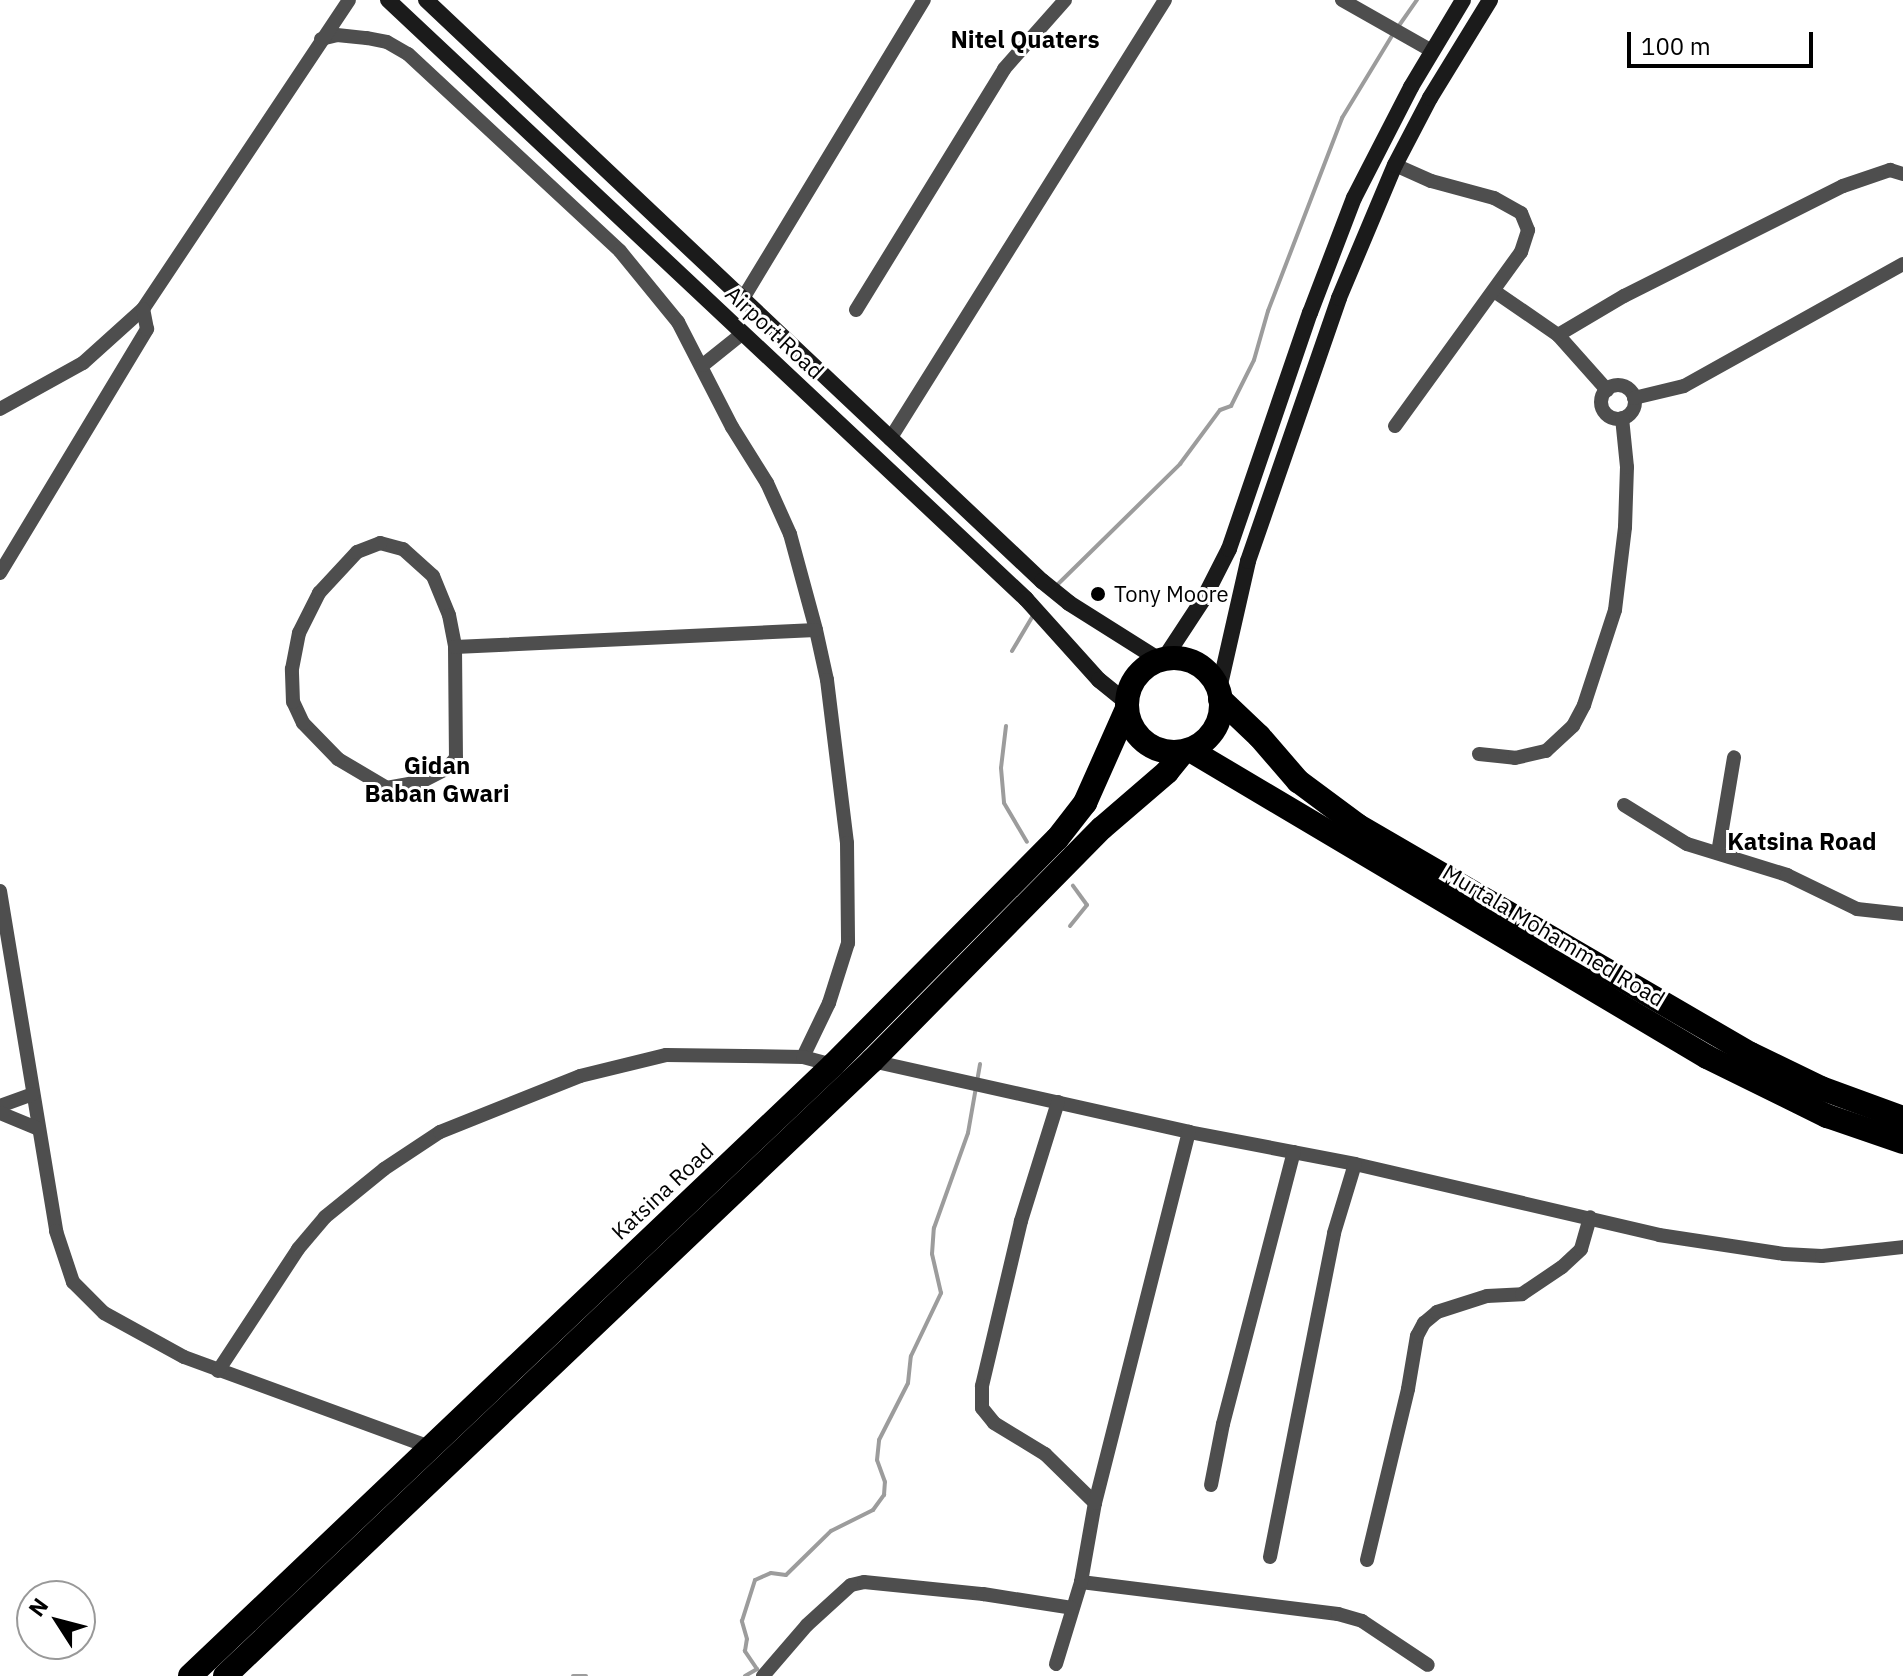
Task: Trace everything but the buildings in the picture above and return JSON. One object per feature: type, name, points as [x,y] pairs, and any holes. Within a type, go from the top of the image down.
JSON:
[{"type":"highway","points":[[225,1676],[872,1061],[1102,828],[1167,772],[1186,751],[1212,733],[1219,718],[1220,694],[1198,664],[1183,658],[1161,659],[1134,680],[1126,706],[1135,733],[1147,744],[1162,751],[1186,751]]},
{"type":"highway","name":"Murtala Mohammed Road","points":[[1220,694],[1298,781],[1357,825],[1751,1054],[1821,1088],[1903,1118]]},
{"type":"highway","name":"Katsina Road","points":[[190,1676],[833,1065],[1065,831],[1085,803],[1126,706]]},
{"type":"highway","name":"Murtala Mohammed Road","points":[[1186,751],[1707,1057],[1827,1116],[1903,1142]]},
{"type":"street","points":[[323,36],[339,0]]},
{"type":"street","points":[[0,409],[73,370],[126,328],[143,309],[349,0]]},
{"type":"street","name":"Airport Road","points":[[388,0],[1026,599],[1126,706]]},
{"type":"street","name":"Airport Road","points":[[426,0],[1042,581],[1069,603],[1161,659]]},
{"type":"street","points":[[742,300],[924,0]]},
{"type":"street","points":[[856,310],[1004,69],[1065,0]]},
{"type":"street","points":[[890,439],[1165,0]]},
{"type":"street","points":[[1342,0],[1432,51]]},
{"type":"street","points":[[1161,659],[1204,598],[1229,549],[1331,254],[1381,143],[1463,0]]},
{"type":"street","points":[[1220,694],[1248,561],[1339,298],[1395,165],[1430,98],[1490,0]]},
{"type":"street","points":[[323,36],[387,42],[408,54],[473,110],[556,194],[628,259],[678,322],[790,534],[827,680],[847,843],[848,943],[829,1003],[803,1057]]},
{"type":"street","points":[[1395,165],[1431,181],[1494,198],[1521,213],[1528,238],[1494,291],[1395,426]]},
{"type":"street","points":[[1558,335],[1624,296],[1843,186],[1890,170],[1903,174]]},
{"type":"street","points":[[1634,398],[1684,386],[1903,264]]},
{"type":"street","points":[[1494,291],[1558,335],[1607,390]]},
{"type":"street","points":[[0,573],[147,329],[143,309]]},
{"type":"street","points":[[703,365],[743,333]]},
{"type":"street","points":[[1607,390],[1624,387],[1634,398]]},
{"type":"street","points":[[1607,390],[1601,402],[1604,412],[1612,418],[1622,418],[1631,413],[1634,398]]},
{"type":"street","points":[[1479,754],[1515,758],[1546,751],[1573,726],[1584,705],[1615,610],[1626,512],[1627,467],[1622,418]]},
{"type":"street","points":[[380,543],[403,549],[433,576],[449,615],[455,647],[456,758],[446,769],[420,782],[387,788],[360,775],[318,742],[303,723],[293,702],[292,669],[299,633],[319,593],[357,552],[380,543]]},
{"type":"street","points":[[455,647],[816,630]]},
{"type":"street","points":[[1718,853],[1734,757]]},
{"type":"street","points":[[1624,805],[1687,844],[1787,875],[1857,909],[1903,914]]},
{"type":"street","points":[[0,891],[60,1251],[73,1282],[89,1302],[124,1326],[218,1371],[431,1446],[450,1463]]},
{"type":"street","points":[[218,1371],[298,1249],[325,1217],[384,1169],[440,1132],[580,1076],[666,1055],[803,1057],[833,1065]]},
{"type":"street","points":[[872,1061],[1189,1132],[1355,1164],[1659,1235],[1784,1254],[1822,1256],[1903,1247]]},
{"type":"street","points":[[0,1106],[33,1094]]},
{"type":"street","points":[[1058,1102],[1021,1221],[982,1386],[982,1408],[994,1423],[1045,1454],[1095,1503]]},
{"type":"street","points":[[0,1113],[39,1129]]},
{"type":"street","points":[[1056,1664],[1081,1582],[1095,1503],[1189,1132]]},
{"type":"street","points":[[1211,1485],[1223,1424],[1294,1152]]},
{"type":"street","points":[[1270,1557],[1334,1233],[1355,1164]]},
{"type":"street","points":[[1367,1560],[1417,1336],[1424,1323],[1437,1312],[1487,1296],[1522,1294],[1562,1267],[1581,1249],[1590,1217]]},
{"type":"street","points":[[763,1676],[807,1625],[851,1585],[864,1582],[983,1594],[1072,1608]]},
{"type":"street","points":[[1081,1582],[1338,1614],[1362,1621],[1428,1665]]},
{"type":"waterway","points":[[1398,27],[1417,0]]},
{"type":"waterway","points":[[1054,588],[1180,464],[1220,410],[1231,406],[1254,360],[1268,311],[1342,118],[1393,34]]},
{"type":"waterway","points":[[1012,651],[1034,614]]},
{"type":"waterway","points":[[1006,726],[1001,768],[1004,803],[1027,842]]},
{"type":"waterway","points":[[1070,926],[1087,905],[1073,886]]},
{"type":"waterway","points":[[745,1676],[757,1669],[745,1651],[747,1639],[742,1621],[755,1580],[771,1573],[786,1575],[831,1531],[873,1510],[884,1495],[885,1482],[877,1460],[879,1440],[908,1383],[911,1356],[941,1293],[932,1254],[934,1228],[968,1133],[980,1064]]},
{"type":"waterway","points":[[573,1676],[586,1676]]},
{"type":"place","name":"Tony Moore","points":[[1098,594]]},
{"type":"district","name":"Nitel Quaters","points":[[1025,40]]},
{"type":"district","name":"Gidan Baban Gwari","points":[[437,780]]},
{"type":"district","name":"Katsina Road","points":[[1802,842]]}]
